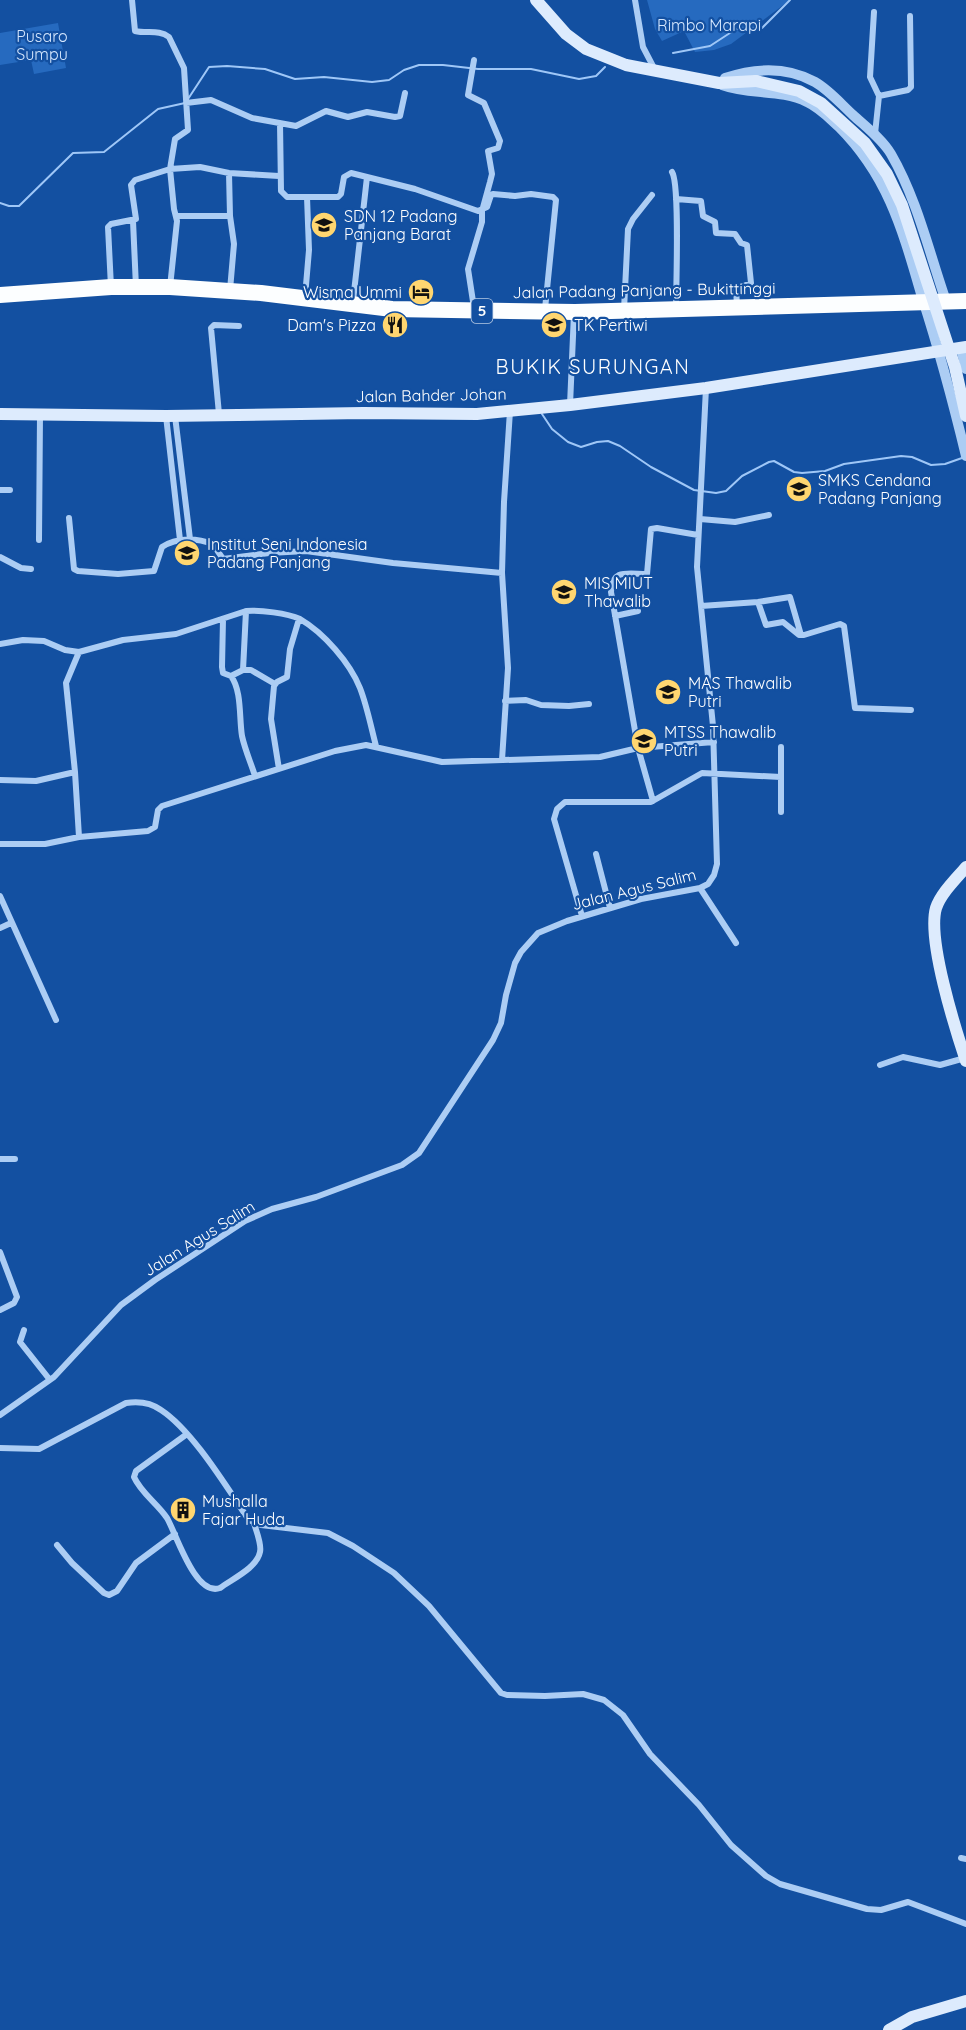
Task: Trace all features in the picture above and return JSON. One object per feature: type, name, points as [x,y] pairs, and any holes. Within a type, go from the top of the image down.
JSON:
[{"type":"highway","name":"Jalan Padang Panjang - Bukittinggi","points":[[0,295],[111,287],[170,287],[305,297],[392,309],[574,312],[966,301]]},
{"type":"main road","points":[[536,0],[566,34],[586,49],[626,65],[718,81],[756,79],[793,84],[816,93],[868,138],[891,170],[907,203],[959,363],[966,393]]},
{"type":"main road","points":[[756,79],[799,91],[814,98],[865,143],[887,174],[902,205],[955,368],[966,416]]},
{"type":"main road","name":"Jalan Bahder Johan","points":[[0,414],[171,416],[477,414],[706,388],[964,348]]},
{"type":"main road","points":[[966,867],[943,895],[936,908],[934,926],[953,1020],[966,1059]]},
{"type":"main road","points":[[889,2030],[912,2017],[966,2001]]},
{"type":"street","points":[[132,0],[135,31],[162,32],[169,37],[184,68],[188,130],[175,140],[170,169],[176,216],[170,287]]},
{"type":"street","points":[[635,0],[643,47],[655,70]]},
{"type":"street","points":[[873,12],[870,77],[879,96],[874,135]]},
{"type":"street","points":[[879,96],[908,90],[911,87],[910,16]]},
{"type":"street","points":[[474,60],[468,95],[484,103],[500,141],[498,148],[488,151],[492,174],[482,211],[483,218],[468,269],[474,311]]},
{"type":"street","points":[[718,81],[760,69],[777,70],[806,78],[826,90],[874,135],[890,154],[908,189],[946,301]]},
{"type":"street","points":[[718,81],[734,88],[793,97],[826,114],[849,137],[879,178],[896,211],[940,352],[966,456]]},
{"type":"street","points":[[186,103],[211,100],[252,118],[299,125],[317,113],[326,111],[348,117],[367,112],[400,116],[405,93]]},
{"type":"street","points":[[279,123],[281,150],[279,176],[282,194],[287,197],[340,195],[344,177],[348,173],[416,189],[478,211],[487,207],[493,194],[515,196],[531,194],[555,198],[544,311]]},
{"type":"street","points":[[111,287],[108,227],[111,224],[133,221],[137,217],[132,182],[170,169],[204,167],[229,173],[279,176]]},
{"type":"street","points":[[672,172],[676,180],[676,309]]},
{"type":"street","points":[[229,173],[230,216],[234,244],[230,291]]},
{"type":"street","points":[[353,304],[367,177]]},
{"type":"street","points":[[624,311],[628,229],[652,195]]},
{"type":"street","points":[[305,297],[309,250],[307,197]]},
{"type":"street","points":[[676,199],[701,201],[703,216],[715,222],[716,233],[735,234],[741,243],[747,245],[751,283],[736,289],[737,307]]},
{"type":"street","points":[[176,216],[230,216]]},
{"type":"street","points":[[133,221],[136,287]]},
{"type":"street","points":[[570,405],[574,312]]},
{"type":"street","points":[[219,414],[211,328],[214,325],[238,326]]},
{"type":"street","points":[[964,348],[966,369]]},
{"type":"street","name":"Jalan Agus Salim","points":[[0,1415],[50,1380],[122,1305],[155,1280],[245,1221],[272,1209],[316,1197],[402,1165],[419,1153],[493,1040],[501,1023],[506,995],[521,952],[538,933],[582,916],[641,899],[700,888],[711,880],[717,864],[716,773],[696,567],[706,388]]},
{"type":"street","points":[[502,760],[508,668],[502,573],[510,410]]},
{"type":"street","points":[[39,540],[40,414]]},
{"type":"street","points":[[171,416],[190,539]]},
{"type":"street","points":[[171,416],[180,540]]},
{"type":"street","points":[[0,490],[10,490]]},
{"type":"street","points":[[700,519],[735,522],[769,515]]},
{"type":"street","points":[[69,518],[74,569],[78,571],[118,574],[154,571],[162,548],[180,540],[190,539],[213,544],[223,559],[306,550],[393,563],[502,573]]},
{"type":"street","points":[[653,801],[638,748],[611,592],[612,582],[615,576],[622,574],[647,574],[651,529],[657,528],[699,536]]},
{"type":"street","points":[[0,557],[21,568],[31,569]]},
{"type":"street","points":[[701,606],[790,597],[801,635]]},
{"type":"street","points":[[758,602],[766,625],[783,622],[801,635]]},
{"type":"street","points":[[0,644],[23,640],[44,641],[65,650],[79,652],[123,640],[176,634],[246,611],[257,610],[299,619],[323,637],[353,675],[361,690],[376,746]]},
{"type":"street","points":[[243,670],[246,611]]},
{"type":"street","points":[[615,616],[638,611]]},
{"type":"street","points":[[223,619],[223,673],[231,676],[234,681],[243,740],[255,777]]},
{"type":"street","points":[[275,684],[287,676],[290,649],[299,619]]},
{"type":"street","points":[[801,635],[840,624],[844,626],[855,708],[911,710]]},
{"type":"street","points":[[79,652],[66,683],[79,837]]},
{"type":"street","points":[[231,676],[243,670],[251,670],[275,684]]},
{"type":"street","points":[[275,684],[272,719],[279,769]]},
{"type":"street","points":[[506,701],[526,700],[537,705],[560,706],[589,704]]},
{"type":"street","points":[[0,844],[45,844],[79,837],[148,831],[155,827],[158,810],[162,806],[335,750],[366,745],[442,762],[600,757],[638,748],[714,742]]},
{"type":"street","points":[[781,747],[781,812]]},
{"type":"street","points":[[0,780],[36,781],[75,772]]},
{"type":"street","points":[[582,916],[554,819],[557,809],[565,802],[644,803],[653,801],[702,773],[781,777]]},
{"type":"street","points":[[596,854],[610,908]]},
{"type":"street","points":[[700,888],[736,943]]},
{"type":"street","points":[[0,896],[56,1020]]},
{"type":"street","points":[[0,928],[11,923]]},
{"type":"street","points":[[880,1065],[903,1057],[937,1065],[966,1059]]},
{"type":"street","points":[[0,1160],[15,1159]]},
{"type":"street","points":[[0,1252],[16,1297],[14,1303],[0,1310]]},
{"type":"street","points":[[24,1330],[20,1342],[50,1380]]},
{"type":"street","points":[[0,1449],[39,1449],[126,1403],[144,1402],[162,1410],[187,1434],[249,1520],[254,1523],[327,1533],[353,1546],[394,1573],[429,1606],[501,1693],[545,1696],[583,1694],[604,1700],[615,1707],[650,1754],[699,1805],[731,1845],[773,1881],[867,1909],[881,1910],[904,1903],[913,1903],[966,1924]]},
{"type":"street","points":[[187,1434],[134,1474],[135,1480],[165,1515],[190,1569],[209,1588],[216,1590],[249,1568],[260,1554],[254,1523]]},
{"type":"street","points":[[57,1545],[72,1563],[109,1595],[117,1591],[136,1563],[175,1534]]},
{"type":"green space","name":"Rimbo Marapi","points":[[647,0],[790,0],[731,44],[714,50],[695,52],[684,31],[662,41],[655,29]]},
{"type":"green space","name":"Pusaro Sumpu","points":[[58,23],[66,68],[34,74],[31,60],[0,65],[0,33]]},
{"type":"waterway","points":[[673,53],[710,46],[736,29],[762,28],[790,0]]},
{"type":"waterway","points":[[188,99],[209,67],[265,69],[295,79],[324,77],[372,82],[389,80],[404,70],[419,65],[478,69],[531,69],[579,79],[596,76],[605,67]]},
{"type":"waterway","points":[[0,203],[19,206],[73,153],[104,152],[158,109],[185,103]]},
{"type":"waterway","points":[[542,414],[552,429],[568,442],[581,447],[608,441],[694,490],[716,493],[726,491],[742,476],[774,461],[794,472],[802,473],[825,471],[844,464],[901,456],[912,457],[931,465],[945,464],[962,458]]},
{"type":"place","name":"SDN 12 Padang Panjang Barat","points":[[324,225]]},
{"type":"place","name":"Wisma Ummi","points":[[421,292]]},
{"type":"place","name":"Dam's Pizza","points":[[395,325]]},
{"type":"place","name":"TK Pertiwi","points":[[554,325]]},
{"type":"place","name":"SMKS Cendana Padang Panjang","points":[[799,489]]},
{"type":"place","name":"Institut Seni Indonesia Padang Panjang","points":[[187,553]]},
{"type":"place","name":"MIS MIUT Thawalib","points":[[564,592]]},
{"type":"place","name":"MAS Thawalib Putri","points":[[668,692]]},
{"type":"place","name":"MTSS Thawalib Putri","points":[[644,741]]},
{"type":"place","name":"Mushalla Fajar Huda","points":[[183,1510]]},
{"type":"district","name":"BUKIK SURUNGAN","points":[[593,367]]}]
